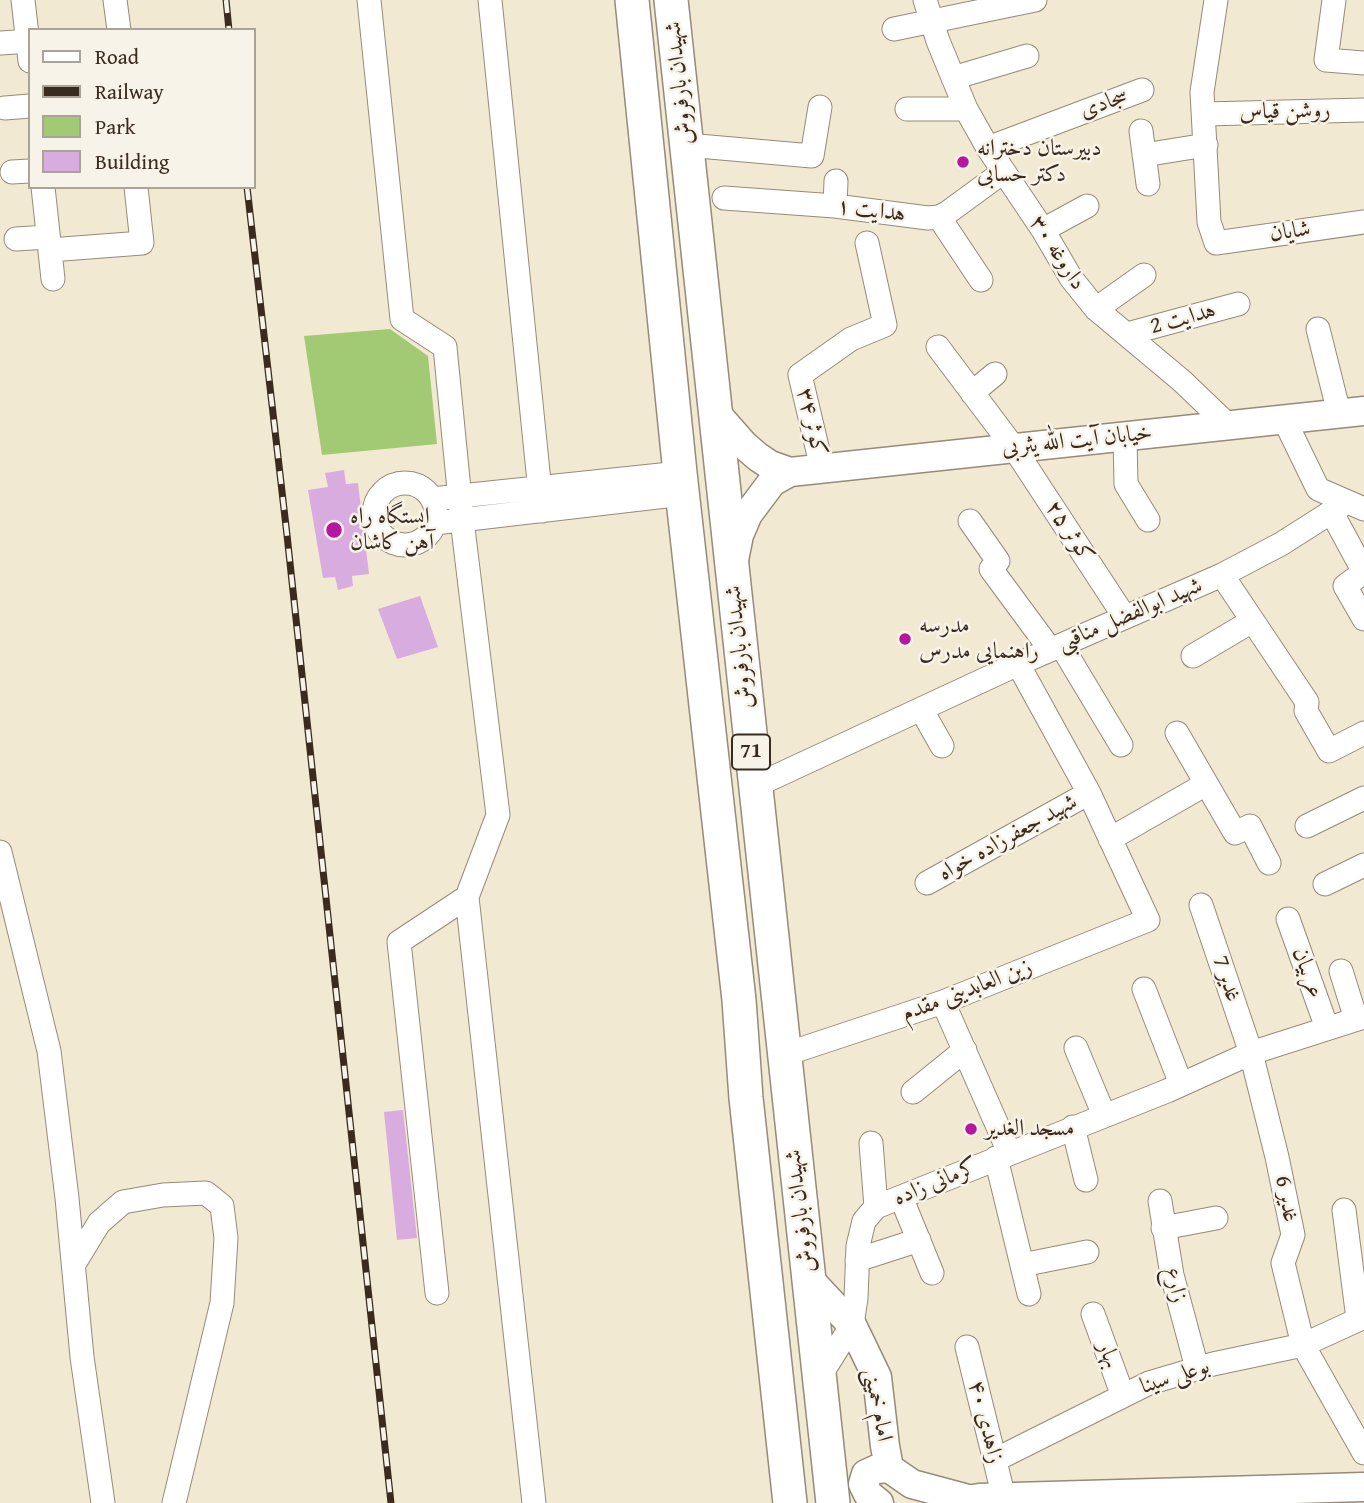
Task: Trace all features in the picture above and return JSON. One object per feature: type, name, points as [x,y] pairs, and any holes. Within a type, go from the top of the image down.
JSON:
[{"type":"highway","name":"شهیدان بارفروش","points":[[632,0],[790,1503]]},
{"type":"highway","name":"شهیدان بارفروش","points":[[671,0],[833,1503]]},
{"type":"highway","points":[[738,1000],[747,1007],[758,1010],[769,1007],[777,999]]},
{"type":"highway","points":[[746,1098],[754,1089],[765,1084],[777,1085],[787,1092]]},
{"type":"main road","points":[[715,412],[758,457],[770,465],[790,472]]},
{"type":"main road","name":"خیابان آیت الله یثربی","points":[[790,472],[1352,412]]},
{"type":"main road","points":[[732,571],[739,535],[748,514],[772,482],[790,472]]},
{"type":"main road","name":"امام خمینی","points":[[809,1279],[852,1325],[877,1377],[890,1468]]},
{"type":"main road","points":[[879,1503],[868,1494],[863,1484],[866,1474],[877,1469],[890,1468],[912,1484],[977,1500],[1315,1496],[1364,1487]]},
{"type":"street","points":[[23,0],[28,39]]},
{"type":"street","points":[[115,0],[118,28]]},
{"type":"street","points":[[369,0],[402,319],[445,347],[462,520],[498,815],[467,897],[534,1503]]},
{"type":"street","points":[[490,0],[542,511]]},
{"type":"street","points":[[894,29],[929,11],[1035,0]]},
{"type":"street","points":[[1144,155],[1206,145],[1202,92],[1216,0]]},
{"type":"street","points":[[1334,0],[1326,60],[1364,63]]},
{"type":"street","name":"داروغه ۳۰","points":[[929,11],[966,109],[1071,278],[1096,309],[1228,425]]},
{"type":"street","points":[[1,43],[28,47]]},
{"type":"street","points":[[953,78],[1027,56]]},
{"type":"street","name":"سجادی","points":[[988,148],[1142,90]]},
{"type":"street","points":[[5,108],[28,106]]},
{"type":"street","points":[[687,145],[812,156],[820,107]]},
{"type":"street","points":[[907,108],[966,109]]},
{"type":"street","name":"روشن قیاس","points":[[1205,114],[1364,110]]},
{"type":"street","points":[[1141,131],[1147,184]]},
{"type":"street","name":"شایان","points":[[1206,145],[1209,222],[1216,243],[1364,222]]},
{"type":"street","name":"هدایت ۱","points":[[724,198],[939,217],[1003,172]]},
{"type":"street","points":[[835,206],[836,181]]},
{"type":"street","points":[[43,189],[52,279]]},
{"type":"street","points":[[16,239],[49,244],[142,243],[136,189]]},
{"type":"street","points":[[1043,230],[1087,206]]},
{"type":"street","points":[[939,217],[981,280]]},
{"type":"street","name":"کوثر ۳۴","points":[[822,468],[800,375],[851,339],[885,325],[867,243]]},
{"type":"street","points":[[1096,309],[1144,275]]},
{"type":"street","name":"هدایت 2","points":[[1127,334],[1238,304]]},
{"type":"street","points":[[1318,329],[1352,412]]},
{"type":"street","name":"کوثر ۲۵","points":[[938,347],[1014,448],[1124,616]]},
{"type":"street","points":[[972,393],[995,374]]},
{"type":"street","points":[[1284,419],[1318,489],[1348,508],[1364,572],[1345,586],[1364,619]]},
{"type":"street","points":[[1125,436],[1126,484],[1148,520]]},
{"type":"street","points":[[398,483],[418,485],[432,499],[436,509],[435,523],[425,538],[416,544],[394,544],[377,530],[373,511],[381,493],[398,483]]},
{"type":"street","points":[[432,499],[540,487],[681,483]]},
{"type":"street","points":[[435,523],[542,511],[681,483]]},
{"type":"street","name":"شهید ابوالفضل مناقبی","points":[[755,786],[1124,616],[1222,576],[1348,508]]},
{"type":"street","points":[[971,521],[998,561],[991,569],[1056,647],[1121,745]]},
{"type":"street","points":[[1222,576],[1307,702],[1306,711],[1329,751],[1364,733]]},
{"type":"street","points":[[1193,656],[1252,621]]},
{"type":"street","points":[[1018,664],[1089,793],[1111,839],[1206,783]]},
{"type":"street","points":[[921,709],[942,746]]},
{"type":"street","points":[[1177,733],[1235,833],[1250,826],[1269,863]]},
{"type":"street","name":"شهید جعفرزاده خواه","points":[[927,883],[1089,793]]},
{"type":"street","points":[[1307,826],[1364,798]]},
{"type":"street","name":"زین العابدینی مقدم","points":[[783,1055],[943,1002],[1148,920],[1111,839]]},
{"type":"street","points":[[0,852],[49,1051],[82,1357],[103,1503]]},
{"type":"street","points":[[1325,884],[1364,864]]},
{"type":"street","points":[[437,1293],[399,942],[467,897]]},
{"type":"street","name":"غدیر 7","points":[[1201,905],[1251,1053]]},
{"type":"street","name":"عربیان","points":[[1288,919],[1327,1028]]},
{"type":"street","points":[[1341,971],[1360,1018]]},
{"type":"street","points":[[1143,989],[1181,1084]]},
{"type":"street","points":[[943,1002],[965,1050],[1003,1155],[1029,1294]]},
{"type":"street","name":"کرمانی زاده","points":[[820,1376],[852,1325],[857,1260],[864,1221],[876,1207],[1251,1053],[1360,1018]]},
{"type":"street","points":[[1076,1048],[1104,1115]]},
{"type":"street","points":[[913,1093],[965,1050]]},
{"type":"street","name":"غدیر 6","points":[[1251,1053],[1293,1235],[1283,1264],[1303,1345],[1364,1453]]},
{"type":"street","points":[[1073,1127],[1086,1180]]},
{"type":"street","points":[[871,1143],[876,1207]]},
{"type":"street","points":[[74,1264],[99,1223],[122,1202],[163,1195],[206,1194],[222,1206],[226,1238],[222,1303],[174,1503]]},
{"type":"street","points":[[901,1197],[932,1273]]},
{"type":"street","name":"زارع","points":[[1160,1201],[1179,1305],[1197,1368]]},
{"type":"street","points":[[1344,1210],[1361,1318]]},
{"type":"street","points":[[1163,1228],[1216,1218]]},
{"type":"street","points":[[857,1260],[919,1240]]},
{"type":"street","points":[[1022,1265],[1087,1252]]},
{"type":"street","name":"بهار","points":[[1093,1314],[1123,1396]]},
{"type":"street","name":"بوعلی سینا","points":[[995,1460],[1149,1383],[1197,1368],[1303,1345],[1361,1318]]},
{"type":"street","name":"زاهدی ۴۰","points":[[967,1347],[995,1460],[977,1500]]},
{"type":"green space","points":[[390,329],[428,356],[437,444],[322,455],[304,336]]},
{"type":"building","points":[[344,470],[346,484],[358,483],[369,574],[352,576],[353,586],[338,590],[335,577],[323,578],[308,490],[328,487],[325,473]]},
{"type":"building","points":[[420,596],[438,647],[397,659],[378,609]]},
{"type":"building","points":[[403,1110],[417,1238],[397,1240],[384,1112]]},
{"type":"railway","points":[[226,0],[229,28]]},
{"type":"railway","points":[[247,189],[391,1503]]},
{"type":"place","name":"دبیرستان دخترانه دکتر حسابی","points":[[963,162]]},
{"type":"place","name":"ایستگاه راه آهن کاشان","points":[[334,530]]},
{"type":"place","name":"مدرسه راهنمایی مدرس","points":[[905,639]]},
{"type":"place","name":"مسجد الغدیر","points":[[971,1129]]}]
